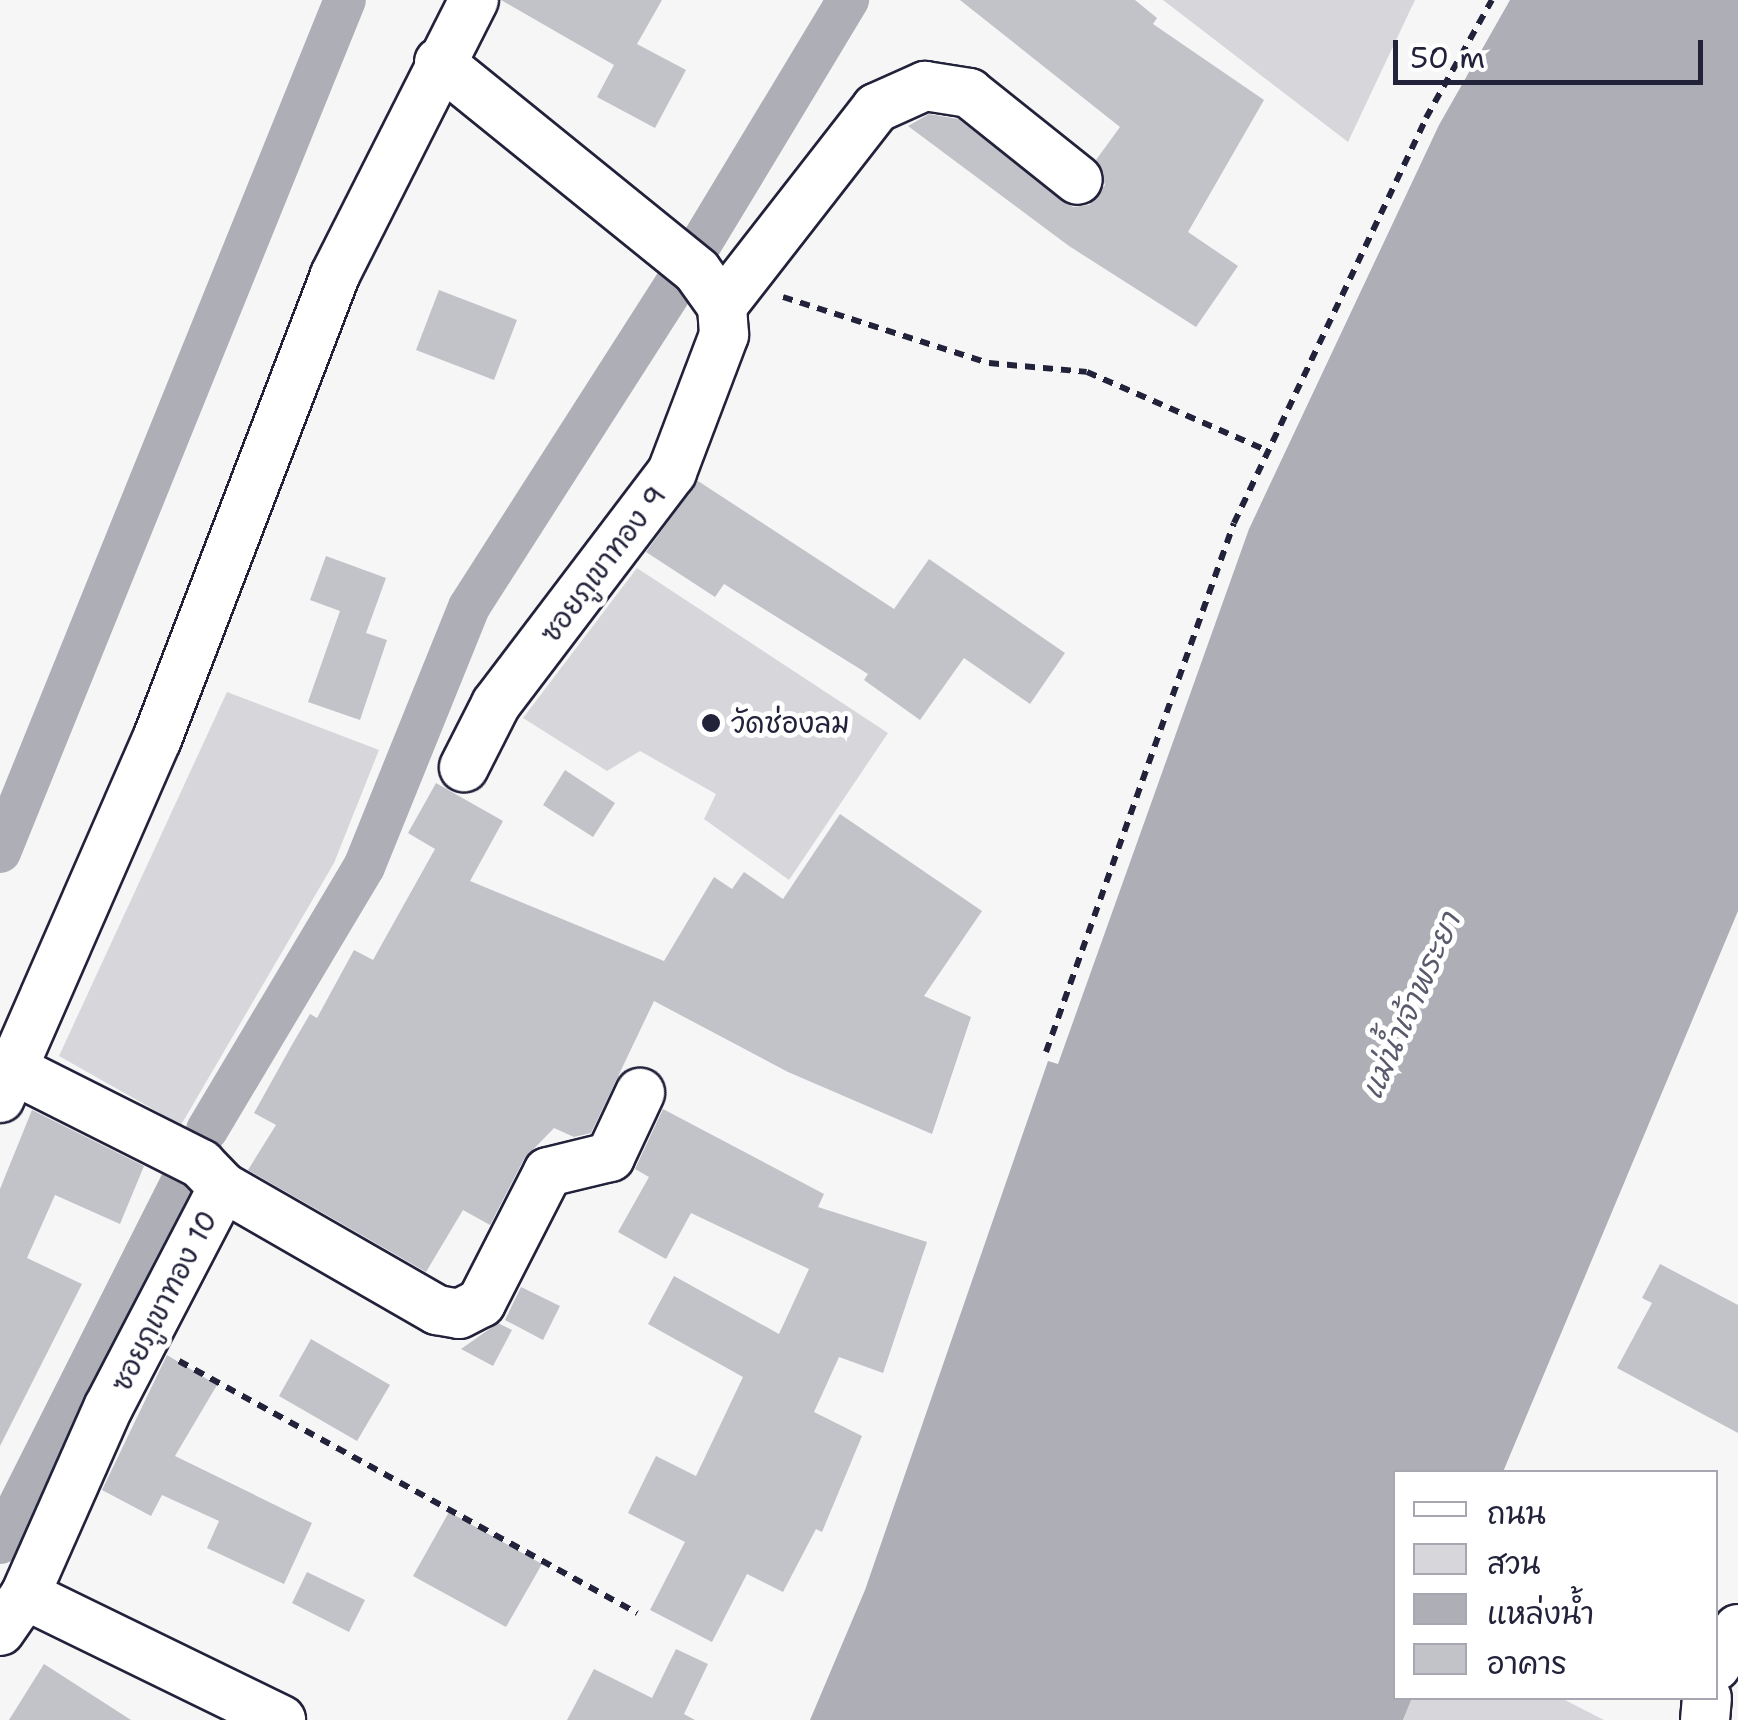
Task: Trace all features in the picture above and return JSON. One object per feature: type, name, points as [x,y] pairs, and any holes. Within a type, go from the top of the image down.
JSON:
[{"type":"street","points":[[7,1084],[156,739],[335,275],[438,62],[474,0]]},
{"type":"street","points":[[438,62],[698,271],[722,306],[876,108],[925,86],[969,93],[1078,180]]},
{"type":"street","name":"ซอยภูเขาทอง 9","points":[[464,767],[496,704],[672,472],[713,372],[722,306]]},
{"type":"street","name":"ซอยภูเขาทอง 10","points":[[7,1084],[202,1164],[223,1187],[143,1341],[12,1613]]},
{"type":"street","points":[[223,1187],[437,1310],[459,1314],[482,1302],[548,1172],[610,1157],[640,1093]]},
{"type":"street","points":[[12,1613],[281,1720]]},
{"type":"street","points":[[1718,1663],[1738,1629]]},
{"type":"path","points":[[1046,1052],[1234,523],[1426,118],[1492,0]]},
{"type":"path","points":[[722,306],[795,296],[989,363],[1086,372],[1268,451]]},
{"type":"path","points":[[143,1341],[637,1614]]},
{"type":"green space","points":[[1163,0],[1415,0],[1348,142]]},
{"type":"green space","points":[[637,568],[888,733],[789,880],[704,819],[716,794],[640,751],[607,771],[523,718]]},
{"type":"green space","points":[[227,692],[379,750],[334,863],[181,1125],[59,1056]]},
{"type":"green space","points":[[1411,1700],[1565,1700],[1604,1720],[1403,1720]]},
{"type":"water","name":"แม่น้ำเจ้าพระยา","points":[[1510,0],[1738,0],[1738,911],[1504,1470],[1393,1470],[1393,1700],[1411,1700],[1403,1720],[810,1720],[865,1590],[1048,1061],[1058,1064],[1249,529],[1439,125]]},
{"type":"building","points":[[501,0],[662,0],[637,44],[686,70],[655,128],[597,97],[614,65]]},
{"type":"building","points":[[960,0],[1135,0],[1157,18],[1153,24],[1264,100],[1188,232],[1238,266],[1196,327],[1069,246],[908,126],[929,114],[958,119],[1073,207],[1089,205],[1105,185],[1096,160],[1120,127]]},
{"type":"building","points":[[439,290],[517,320],[494,380],[416,350]]},
{"type":"building","points":[[698,481],[894,609],[929,559],[1065,653],[1030,704],[964,658],[920,720],[864,680],[868,674],[724,584],[715,597],[646,552]]},
{"type":"building","points":[[326,556],[386,578],[366,633],[387,640],[360,720],[308,702],[340,611],[310,600]]},
{"type":"building","points":[[565,770],[615,803],[593,837],[543,805]]},
{"type":"building","points":[[436,783],[503,821],[470,881],[664,961],[714,877],[732,889],[744,872],[783,899],[840,814],[982,911],[924,996],[971,1017],[932,1134],[788,1072],[654,1001],[591,1133],[574,1137],[554,1128],[524,1159],[490,1225],[463,1210],[426,1272],[248,1170],[276,1125],[254,1113],[293,1043],[310,1014],[317,1018],[354,950],[373,960],[435,849],[408,833]]},
{"type":"building","points":[[663,1109],[824,1194],[818,1207],[927,1242],[883,1373],[839,1357],[814,1412],[862,1436],[822,1532],[816,1529],[783,1592],[747,1574],[712,1642],[650,1610],[685,1542],[628,1513],[656,1456],[696,1476],[743,1377],[648,1324],[674,1276],[779,1334],[809,1269],[691,1213],[666,1259],[618,1232],[649,1177],[635,1169]]},
{"type":"building","points":[[32,1110],[144,1166],[120,1224],[55,1195],[27,1258],[82,1284],[0,1446],[0,1189]]},
{"type":"building","points":[[1660,1264],[1738,1305],[1738,1433],[1617,1368],[1652,1303],[1642,1298]]},
{"type":"building","points":[[521,1287],[560,1306],[543,1340],[505,1320]]},
{"type":"building","points":[[498,1323],[512,1330],[493,1366],[461,1349]]},
{"type":"building","points":[[311,1339],[390,1385],[357,1441],[279,1396]]},
{"type":"building","points":[[167,1355],[217,1385],[175,1456],[312,1523],[284,1584],[207,1548],[219,1521],[162,1495],[151,1516],[102,1490]]},
{"type":"building","points":[[449,1512],[542,1564],[506,1627],[413,1576]]},
{"type":"building","points":[[307,1572],[365,1600],[349,1632],[292,1603]]},
{"type":"building","points":[[676,1649],[708,1664],[684,1714],[695,1720],[567,1720],[594,1669],[652,1698]]},
{"type":"building","points":[[44,1664],[131,1720],[9,1720]]},
{"type":"waterway","points":[[0,852],[345,0]]},
{"type":"waterway","points":[[702,242],[848,0]]},
{"type":"waterway","points":[[207,1130],[364,867],[469,607],[677,282]]},
{"type":"waterway","points":[[0,1543],[183,1179]]},
{"type":"place","name":"วัดช่องลม","points":[[711,723]]}]
